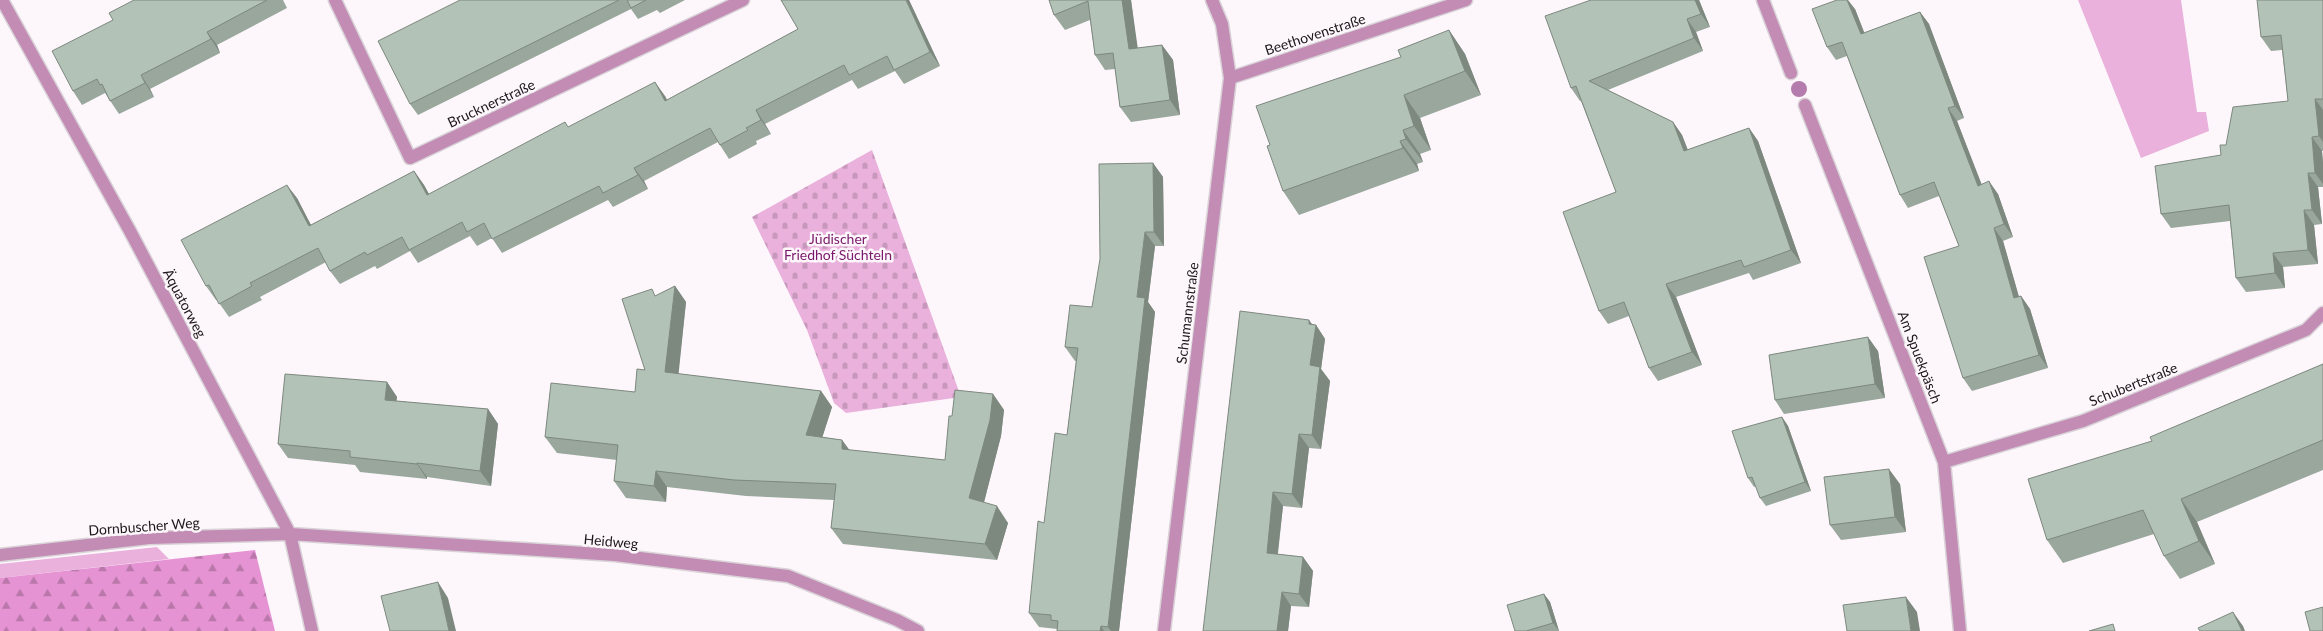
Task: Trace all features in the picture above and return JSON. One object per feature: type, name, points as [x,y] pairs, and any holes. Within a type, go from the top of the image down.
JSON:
[{"type":"street","name":"Brucknerstraße","points":[[335,0],[410,158],[743,0]]},
{"type":"street","name":"Schumannstraße","points":[[1164,631],[1230,78],[1222,24],[1212,0]]},
{"type":"street","name":"Beethovenstraße","points":[[1230,78],[1466,0]]},
{"type":"street","points":[[1763,0],[1791,73]]},
{"type":"street","name":"Äquatorweg","points":[[7,2],[290,534],[312,631]]},
{"type":"street","name":"Am Spuekpäsch","points":[[1805,106],[1944,462],[1960,631]]},
{"type":"street","name":"Schubertstraße","points":[[1944,462],[2083,421],[2306,330],[2323,313]]},
{"type":"street","name":"Dornbuscher Weg","points":[[0,555],[149,538],[290,534]]},
{"type":"street","name":"Heidweg","points":[[290,534],[615,555],[788,576],[897,620],[918,631]]},
{"type":"green space","points":[[2078,0],[2181,0],[2197,112],[2206,112],[2209,131],[2141,158]]},
{"type":"green space","name":"Jüdischer Friedhof Süchteln","points":[[872,150],[961,397],[846,413],[834,403],[807,330],[752,217]]},
{"type":"green space","points":[[157,547],[169,559],[0,578],[0,564]]},
{"type":"green space","points":[[255,550],[275,631],[0,631],[0,578]]},
{"type":"building","points":[[134,0],[267,0],[207,32],[211,39],[141,75],[145,83],[110,101],[102,84],[100,85],[97,79],[73,91],[52,51],[113,20],[109,13]]},
{"type":"building","points":[[460,0],[619,0],[410,104],[378,41]]},
{"type":"building","points":[[627,0],[646,0],[631,8]]},
{"type":"building","points":[[781,0],[906,0],[930,52],[894,70],[887,56],[849,75],[844,65],[756,110],[761,120],[746,128],[748,130],[720,145],[710,128],[634,168],[638,175],[603,193],[599,186],[492,239],[484,223],[467,232],[462,222],[409,250],[402,237],[367,255],[365,252],[330,271],[318,248],[250,283],[252,286],[219,304],[209,285],[206,286],[181,240],[287,185],[309,226],[414,171],[427,195],[565,122],[568,127],[655,82],[665,101],[798,29]]},
{"type":"building","points":[[1049,0],[1122,0],[1129,49],[1162,45],[1170,100],[1120,107],[1113,53],[1095,55],[1088,1],[1054,15]]},
{"type":"building","points":[[1591,0],[1695,0],[1701,14],[1687,19],[1694,38],[1589,81],[1673,122],[1684,151],[1749,128],[1791,250],[1744,267],[1741,260],[1666,284],[1692,352],[1649,368],[1624,302],[1599,311],[1563,212],[1616,192],[1576,86],[1571,88],[1545,16]]},
{"type":"building","points":[[1837,0],[1847,0],[1861,34],[1920,12],[1955,106],[1948,108],[1978,186],[1989,181],[2004,224],[1994,228],[2014,298],[2021,296],[2039,355],[1963,378],[1924,257],[1959,246],[1934,182],[1900,195],[1842,42],[1827,47],[1812,9]]},
{"type":"building","points":[[2257,0],[2323,0],[2323,99],[2315,99],[2319,136],[2312,137],[2315,173],[2308,173],[2312,210],[2304,210],[2308,250],[2273,253],[2275,273],[2236,278],[2229,205],[2161,214],[2155,166],[2221,155],[2220,145],[2226,145],[2233,107],[2288,101],[2281,35],[2261,37]]},
{"type":"building","points":[[1449,30],[1465,71],[1404,95],[1414,126],[1403,130],[1406,139],[1400,141],[1403,148],[1283,191],[1267,146],[1270,145],[1256,106],[1401,57],[1398,50]]},
{"type":"building","points":[[1153,163],[1154,232],[1145,232],[1137,297],[1145,298],[1108,627],[1101,626],[1100,631],[1057,631],[1058,621],[1051,620],[1051,615],[1029,613],[1038,521],[1044,523],[1055,433],[1067,435],[1078,348],[1065,347],[1070,305],[1092,307],[1100,259],[1099,164]]},
{"type":"building","points":[[675,286],[665,372],[821,391],[806,435],[842,440],[842,449],[945,460],[949,416],[952,416],[955,390],[993,394],[990,420],[969,498],[997,506],[985,544],[831,528],[836,484],[734,480],[656,471],[654,486],[614,481],[618,445],[545,437],[551,383],[635,392],[637,369],[645,370],[622,299],[652,289],[655,296]]},
{"type":"building","points":[[1240,311],[1309,320],[1309,324],[1316,325],[1310,365],[1320,367],[1312,435],[1299,434],[1292,494],[1273,492],[1267,553],[1303,557],[1299,594],[1282,592],[1277,631],[1203,631]]},
{"type":"building","points":[[1868,337],[1875,384],[1775,400],[1769,355]]},
{"type":"building","points":[[2323,364],[2323,440],[2181,499],[2199,541],[2164,556],[2143,510],[2047,540],[2028,479],[2152,441],[2150,437]]},
{"type":"building","points":[[285,374],[387,382],[385,400],[488,409],[480,471],[350,457],[350,451],[278,444]]},
{"type":"building","points":[[1782,417],[1805,482],[1760,498],[1752,477],[1748,478],[1732,431]]},
{"type":"building","points":[[1889,469],[1895,517],[1830,525],[1824,477]]},
{"type":"building","points":[[438,582],[449,631],[390,631],[381,596]]},
{"type":"building","points":[[1544,594],[1553,623],[1526,631],[1515,631],[1507,605]]},
{"type":"building","points":[[1906,597],[1911,631],[1847,631],[1843,605]]},
{"type":"building","points":[[2323,607],[2323,631],[2310,631],[2305,612]]},
{"type":"building","points":[[2233,612],[2242,631],[2200,631],[2198,628]]},
{"type":"building","points":[[2113,624],[2115,631],[2089,631]]}]
